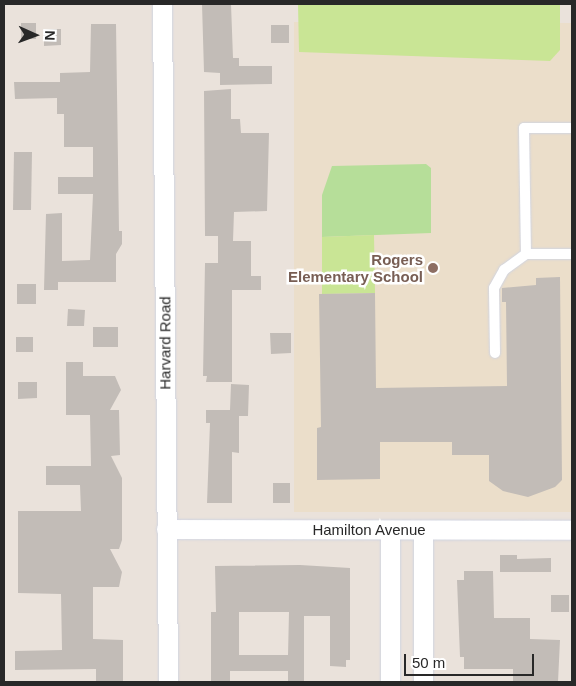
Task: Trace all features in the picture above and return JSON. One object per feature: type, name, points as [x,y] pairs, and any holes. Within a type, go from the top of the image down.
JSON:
[{"type":"street","name":"Harvard Road","points":[[162,4],[168,682]]},
{"type":"street","name":"Hamilton Avenue","points":[[166,529],[572,530]]},
{"type":"street","points":[[390,530],[390,682]]},
{"type":"street","points":[[423,530],[423,682]]},
{"type":"lane","points":[[526,254],[524,128],[572,128]]},
{"type":"lane","points":[[495,354],[494,288],[504,270],[526,254],[572,254]]},
{"type":"shaded area","name":"Rogers Elementary School","points":[[294,22],[572,23],[572,512],[294,512]]},
{"type":"green space","points":[[298,4],[560,4],[560,50],[550,61],[299,52]]},
{"type":"green space","points":[[426,164],[431,168],[431,233],[322,237],[322,195],[332,166]]},
{"type":"green space","points":[[374,235],[375,293],[322,294],[322,237]]},
{"type":"building","points":[[202,4],[231,4],[233,58],[239,58],[239,66],[272,66],[272,84],[220,85],[220,73],[204,72]]},
{"type":"building","points":[[21,23],[36,23],[36,39],[21,39]]},
{"type":"building","points":[[91,24],[116,24],[119,231],[122,231],[122,244],[116,254],[116,282],[58,282],[58,290],[44,290],[46,214],[62,213],[62,261],[90,260],[93,194],[58,194],[58,177],[93,177],[93,147],[64,147],[64,114],[57,114],[57,98],[15,99],[14,82],[60,82],[60,73],[90,72]]},
{"type":"building","points":[[271,25],[289,25],[289,43],[271,43]]},
{"type":"building","points":[[44,29],[61,29],[61,45],[44,46]]},
{"type":"building","points":[[231,89],[231,119],[240,119],[241,133],[269,133],[267,211],[234,212],[233,241],[251,241],[251,276],[261,276],[261,290],[232,290],[232,382],[206,382],[207,376],[203,376],[205,263],[218,263],[218,236],[205,236],[204,91]]},
{"type":"building","points":[[14,152],[32,152],[31,210],[13,210]]},
{"type":"building","points":[[560,277],[562,480],[555,487],[528,497],[503,491],[489,481],[489,455],[452,455],[452,442],[380,442],[380,479],[317,480],[317,428],[321,427],[319,294],[375,293],[376,388],[507,386],[506,302],[502,302],[502,288],[536,285],[536,278]]},
{"type":"building","points":[[17,284],[36,284],[36,304],[17,304]]},
{"type":"building","points":[[68,309],[85,310],[84,326],[67,326]]},
{"type":"building","points":[[93,327],[118,327],[118,347],[93,347]]},
{"type":"building","points":[[270,333],[291,333],[291,353],[271,354]]},
{"type":"building","points":[[16,337],[33,337],[33,352],[16,352]]},
{"type":"building","points":[[66,362],[83,362],[83,376],[115,376],[121,390],[110,410],[119,410],[120,455],[111,456],[122,478],[122,540],[119,549],[110,549],[122,572],[119,587],[93,587],[93,639],[123,640],[123,682],[96,682],[96,669],[15,670],[15,651],[62,650],[61,594],[18,593],[18,511],[81,511],[80,485],[46,485],[46,466],[91,466],[90,415],[66,415]]},
{"type":"building","points":[[18,382],[37,382],[37,398],[18,399]]},
{"type":"building","points":[[231,384],[249,385],[248,416],[239,416],[239,453],[232,452],[232,503],[207,503],[210,423],[206,423],[206,410],[230,410]]},
{"type":"building","points":[[273,483],[290,483],[290,503],[273,503]]},
{"type":"building","points":[[500,555],[517,555],[517,559],[551,558],[551,572],[500,572]]},
{"type":"building","points":[[300,565],[350,568],[350,660],[346,660],[346,667],[330,666],[330,616],[304,616],[304,682],[288,682],[288,671],[230,671],[230,682],[211,682],[211,612],[216,612],[215,566]],"holes":[[[239,612],[289,612],[288,655],[239,655]]]},
{"type":"building","points":[[464,571],[493,571],[494,618],[530,618],[530,639],[560,640],[558,682],[513,682],[513,669],[464,669],[464,657],[460,657],[457,580],[464,580]]},
{"type":"building","points":[[551,595],[569,595],[569,612],[551,612]]},
{"type":"place","name":"Rogers Elementary School","points":[[433,268]]}]
